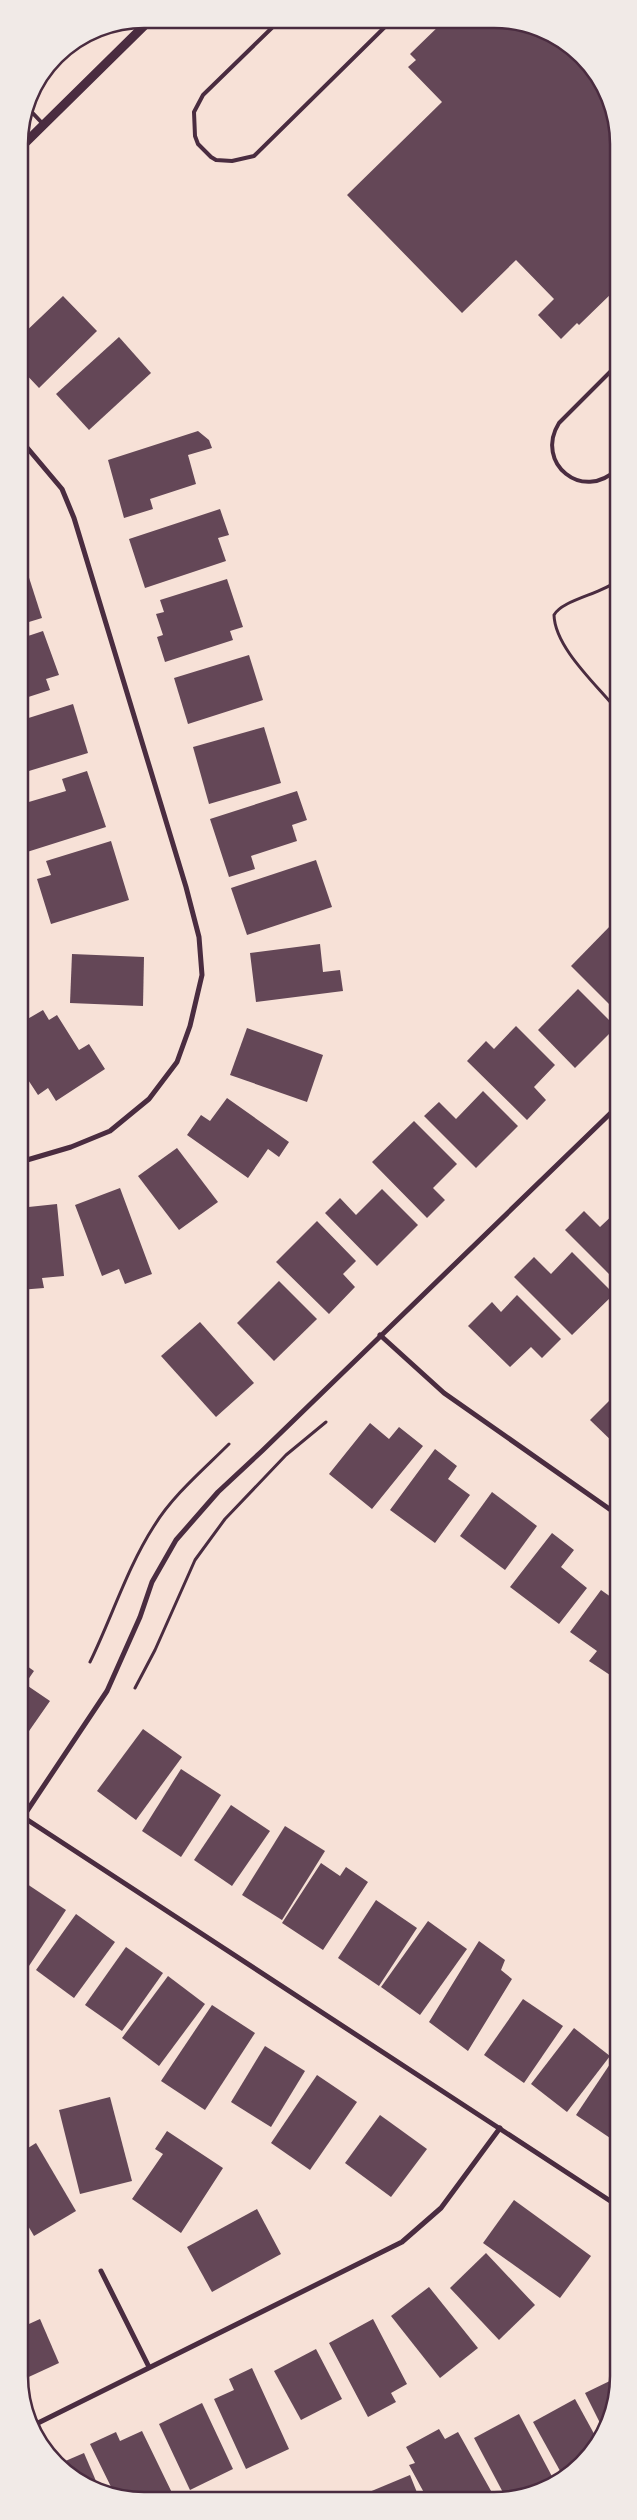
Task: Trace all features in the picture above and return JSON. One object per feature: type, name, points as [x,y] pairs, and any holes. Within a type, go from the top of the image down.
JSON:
[{"type":"street","points":[[28,139],[142,28]]},
{"type":"street","points":[[28,449],[62,489],[74,518],[186,887],[199,937],[202,975],[190,1026],[177,1062],[149,1099],[110,1131],[71,1148],[28,1160]]},
{"type":"street","points":[[28,1807],[107,1691],[140,1617],[152,1582],[176,1540],[218,1492],[610,1114]]},
{"type":"street","points":[[380,1335],[444,1393],[609,1509]]},
{"type":"street","points":[[28,1820],[609,2200]]},
{"type":"street","points":[[38,2423],[402,2242],[441,2208],[500,2128]]},
{"type":"street","points":[[101,2271],[149,2367]]},
{"type":"lane","points":[[272,28],[199,100],[193,119],[195,136],[204,151],[216,160],[240,161],[254,156],[384,28]]},
{"type":"lane","points":[[32,112],[44,124]]},
{"type":"lane","points":[[610,372],[559,423],[553,432],[552,443],[557,462],[570,478],[596,482],[610,475]]},
{"type":"path","points":[[610,585],[560,607],[554,615],[556,628],[567,650],[610,701]]},
{"type":"path","points":[[135,1688],[155,1650],[196,1560],[225,1519],[286,1455],[326,1422]]},
{"type":"path","points":[[90,1662],[126,1577],[154,1526],[180,1493],[229,1444]]},
{"type":"building","points":[[437,28],[508,28],[523,31],[538,36],[570,56],[590,79],[601,99],[609,129],[610,144],[610,295],[579,325],[577,323],[561,339],[538,315],[554,299],[516,260],[462,313],[347,195],[442,102],[408,67],[416,60],[410,54]]},
{"type":"building","points":[[63,296],[97,331],[39,388],[28,376],[28,329]]},
{"type":"building","points":[[119,337],[151,373],[89,430],[56,394]]},
{"type":"building","points":[[198,431],[209,440],[212,448],[188,455],[196,484],[150,499],[153,509],[124,518],[108,460]]},
{"type":"building","points":[[220,509],[229,535],[218,538],[226,561],[145,588],[129,539]]},
{"type":"building","points":[[28,575],[42,618],[28,622]]},
{"type":"building","points":[[227,579],[243,627],[230,631],[233,640],[165,662],[157,637],[163,635],[156,614],[164,612],[160,600]]},
{"type":"building","points":[[43,631],[59,675],[46,679],[50,690],[28,697],[28,636]]},
{"type":"building","points":[[249,655],[263,700],[188,724],[174,678]]},
{"type":"building","points":[[73,704],[88,753],[28,771],[28,718]]},
{"type":"building","points":[[264,727],[281,783],[209,804],[193,747]]},
{"type":"building","points":[[87,771],[106,827],[28,852],[28,802],[66,791],[62,779]]},
{"type":"building","points":[[297,791],[307,820],[292,825],[297,841],[251,856],[255,869],[229,877],[210,819]]},
{"type":"building","points":[[111,841],[129,900],[51,924],[37,879],[51,875],[46,861]]},
{"type":"building","points":[[316,860],[332,907],[247,935],[231,888]]},
{"type":"building","points":[[610,926],[610,1005],[571,966]]},
{"type":"building","points":[[320,944],[323,972],[340,970],[343,991],[256,1002],[250,953]]},
{"type":"building","points":[[72,954],[144,957],[143,1006],[70,1003]]},
{"type":"building","points":[[578,989],[610,1021],[610,1033],[575,1068],[538,1030]]},
{"type":"building","points":[[43,1010],[49,1020],[57,1015],[79,1050],[89,1044],[105,1069],[56,1101],[48,1088],[38,1095],[28,1080],[28,1019]]},
{"type":"building","points":[[516,1026],[555,1065],[534,1087],[546,1100],[527,1120],[467,1061],[486,1041],[494,1049]]},
{"type":"building","points":[[247,1028],[323,1055],[307,1102],[230,1075]]},
{"type":"building","points":[[483,1091],[518,1126],[476,1168],[424,1116],[439,1102],[456,1119]]},
{"type":"building","points":[[227,1098],[289,1142],[279,1157],[268,1149],[248,1178],[187,1135],[201,1115],[210,1121]]},
{"type":"building","points":[[414,1121],[457,1164],[433,1188],[445,1200],[427,1218],[372,1162]]},
{"type":"building","points":[[177,1148],[218,1202],[179,1230],[138,1176]]},
{"type":"building","points":[[120,1188],[152,1274],[125,1284],[119,1269],[102,1276],[75,1205]]},
{"type":"building","points":[[382,1189],[418,1225],[377,1266],[325,1213],[340,1198],[356,1215]]},
{"type":"building","points":[[57,1204],[64,1276],[42,1278],[44,1288],[28,1289],[28,1207]]},
{"type":"building","points":[[584,1211],[600,1227],[610,1218],[609,1274],[565,1230]]},
{"type":"building","points":[[317,1221],[356,1261],[343,1274],[355,1287],[329,1314],[276,1262]]},
{"type":"building","points":[[572,1252],[609,1289],[609,1298],[572,1335],[514,1277],[534,1257],[551,1274]]},
{"type":"building","points":[[279,1281],[317,1319],[274,1361],[237,1323]]},
{"type":"building","points":[[517,1295],[561,1339],[542,1358],[531,1347],[510,1367],[468,1326],[492,1302],[501,1312]]},
{"type":"building","points":[[200,1322],[254,1383],[216,1417],[161,1356]]},
{"type":"building","points":[[609,1401],[609,1439],[590,1420]]},
{"type":"building","points":[[370,1423],[389,1439],[399,1427],[423,1446],[372,1509],[329,1474]]},
{"type":"building","points":[[435,1449],[457,1466],[448,1479],[470,1495],[435,1543],[390,1510]]},
{"type":"building","points":[[492,1492],[537,1526],[505,1570],[460,1536]]},
{"type":"building","points":[[552,1533],[574,1550],[561,1567],[587,1588],[559,1624],[510,1587]]},
{"type":"building","points":[[601,1590],[609,1596],[609,1675],[589,1661],[597,1651],[570,1632]]},
{"type":"building","points":[[28,1667],[34,1671],[28,1680]]},
{"type":"building","points":[[28,1686],[50,1701],[28,1733]]},
{"type":"building","points":[[143,1729],[182,1757],[136,1820],[97,1791]]},
{"type":"building","points":[[181,1769],[221,1795],[181,1857],[142,1831]]},
{"type":"building","points":[[231,1805],[270,1831],[232,1886],[194,1860]]},
{"type":"building","points":[[285,1826],[325,1851],[282,1920],[242,1895]]},
{"type":"building","points":[[321,1863],[340,1876],[346,1867],[368,1882],[323,1950],[282,1923]]},
{"type":"building","points":[[28,1885],[66,1910],[28,1967]]},
{"type":"building","points":[[376,1900],[417,1928],[379,1986],[338,1958]]},
{"type":"building","points":[[76,1914],[115,1942],[74,1998],[36,1970]]},
{"type":"building","points":[[428,1921],[467,1949],[420,2015],[381,1987]]},
{"type":"building","points":[[479,1941],[505,1960],[501,1970],[512,1979],[468,2051],[429,2022]]},
{"type":"building","points":[[126,1947],[163,1973],[122,2031],[85,2005]]},
{"type":"building","points":[[168,1976],[205,2004],[159,2066],[122,2038]]},
{"type":"building","points":[[523,1999],[563,2026],[524,2083],[484,2055]]},
{"type":"building","points":[[212,2005],[255,2033],[205,2110],[161,2081]]},
{"type":"building","points":[[574,2028],[609,2055],[567,2112],[531,2084]]},
{"type":"building","points":[[265,2046],[305,2071],[271,2127],[231,2102]]},
{"type":"building","points":[[609,2065],[609,2137],[576,2115]]},
{"type":"building","points":[[317,2075],[357,2102],[310,2170],[271,2143]]},
{"type":"building","points":[[110,2097],[132,2181],[80,2194],[59,2110]]},
{"type":"building","points":[[380,2115],[427,2149],[391,2197],[345,2163]]},
{"type":"building","points":[[167,2131],[223,2168],[181,2233],[132,2199],[163,2154],[155,2149]]},
{"type":"building","points":[[36,2143],[76,2211],[34,2236],[28,2226],[28,2148]]},
{"type":"building","points":[[514,2200],[591,2256],[560,2298],[483,2243]]},
{"type":"building","points":[[257,2209],[281,2254],[212,2292],[187,2247]]},
{"type":"building","points":[[486,2253],[535,2305],[499,2340],[450,2288]]},
{"type":"building","points":[[429,2287],[478,2348],[440,2378],[391,2316]]},
{"type":"building","points":[[40,2319],[59,2363],[28,2377],[28,2376],[28,2324]]},
{"type":"building","points":[[373,2319],[407,2384],[391,2393],[396,2402],[368,2417],[329,2343]]},
{"type":"building","points":[[316,2349],[342,2399],[301,2420],[274,2371]]},
{"type":"building","points":[[252,2368],[289,2449],[246,2469],[214,2399],[234,2390],[229,2379]]},
{"type":"building","points":[[609,2381],[606,2406],[600,2422],[585,2393]]},
{"type":"building","points":[[575,2399],[594,2434],[581,2453],[560,2471],[533,2422]]},
{"type":"building","points":[[202,2403],[233,2469],[190,2490],[159,2424]]},
{"type":"building","points":[[519,2414],[552,2476],[531,2486],[503,2492],[474,2438]]},
{"type":"building","points":[[439,2429],[445,2439],[458,2432],[492,2492],[424,2492],[409,2465],[415,2463],[406,2447]]},
{"type":"building","points":[[142,2431],[172,2492],[136,2492],[111,2487],[90,2444],[116,2432],[120,2441]]},
{"type":"building","points":[[84,2453],[96,2482],[86,2477],[65,2461]]},
{"type":"building","points":[[410,2475],[417,2492],[369,2492]]}]
